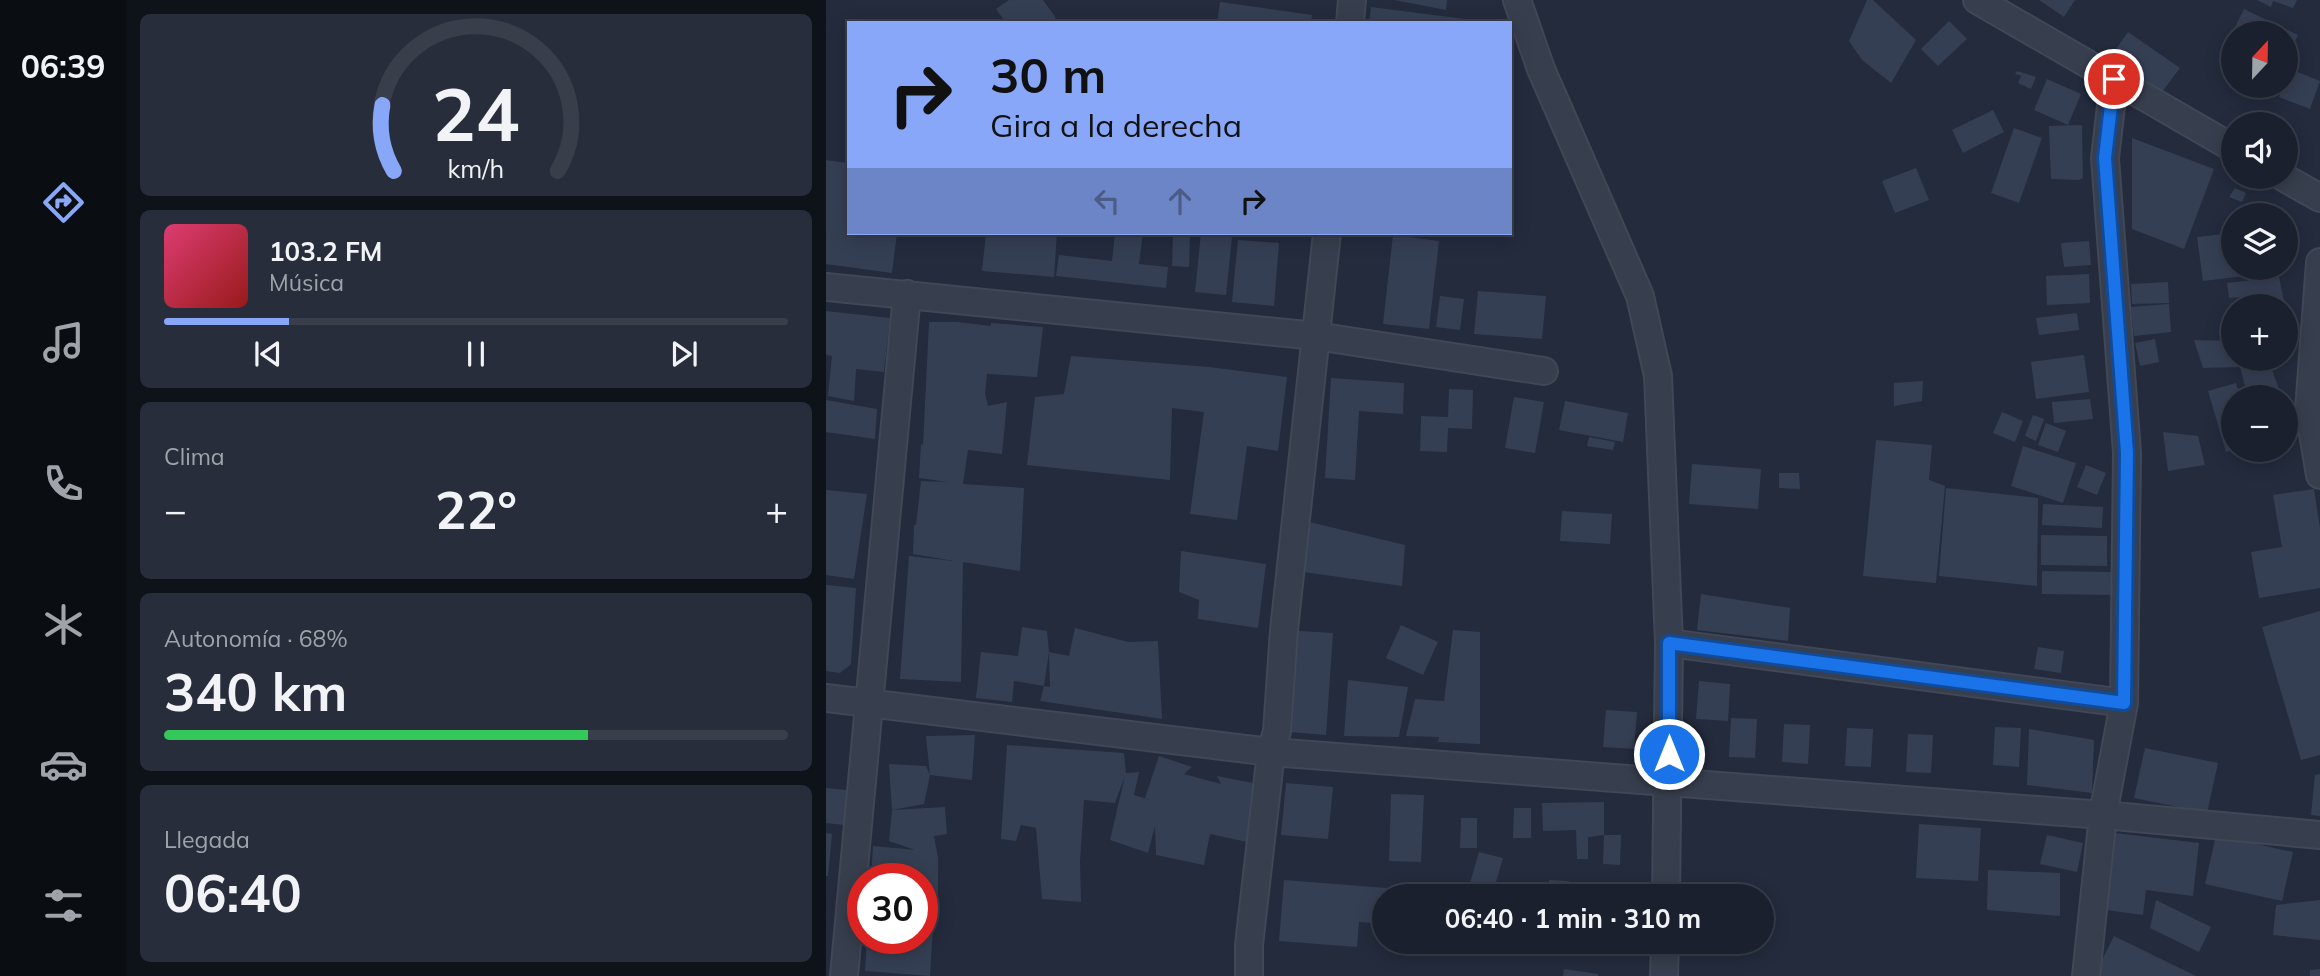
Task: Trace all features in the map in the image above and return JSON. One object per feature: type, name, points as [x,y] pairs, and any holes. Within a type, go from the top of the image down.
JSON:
[{"type":"street","points":[[1350,21],[1352,0]]},
{"type":"street","points":[[1517,0],[1541,69],[1640,296],[1658,376],[1669,643],[1666,884]]},
{"type":"street","points":[[1977,0],[2221,141]]},
{"type":"street","points":[[2086,976],[2103,815],[2124,703],[2127,453],[2105,158],[2114,79]]},
{"type":"street","points":[[2298,186],[2320,198]]},
{"type":"street","points":[[1249,976],[1249,945],[1271,752],[1277,731],[1284,630],[1328,235]]},
{"type":"street","points":[[2320,262],[2309,410],[2320,475]]},
{"type":"street","points":[[826,287],[1317,337],[1544,371]]},
{"type":"street","points":[[844,976],[907,294]]},
{"type":"street","points":[[1669,643],[2124,703]]},
{"type":"street","points":[[826,698],[1271,752],[2103,815],[2320,835]]},
{"type":"street","points":[[1664,976],[1665,954]]},
{"type":"building","points":[[1009,0],[1043,0],[1056,18],[1052,21],[1005,21],[996,9]]},
{"type":"building","points":[[1394,0],[1447,0],[1446,10]]},
{"type":"building","points":[[1867,0],[1873,0],[1916,40],[1891,83],[1862,60],[1849,41]]},
{"type":"building","points":[[2039,0],[2075,0],[2064,17]]},
{"type":"building","points":[[2257,0],[2297,0],[2293,8],[2273,1],[2271,7]]},
{"type":"building","points":[[1220,2],[1312,15],[1311,21],[1217,21]]},
{"type":"building","points":[[1371,7],[1465,19],[1464,21],[1369,21]]},
{"type":"building","points":[[2244,9],[2269,21],[2238,21]]},
{"type":"building","points":[[1949,21],[1967,39],[1938,66],[1921,49]]},
{"type":"building","points":[[2128,32],[2180,68],[2162,92],[2111,56]]},
{"type":"building","points":[[2017,71],[2036,77],[2031,89],[2018,83],[2021,76],[2015,74]]},
{"type":"building","points":[[2298,72],[2320,81],[2310,109],[2282,98],[2298,98]]},
{"type":"building","points":[[2047,79],[2081,94],[2068,125],[2034,110]]},
{"type":"building","points":[[1993,110],[2004,132],[1963,153],[1952,130]]},
{"type":"building","points":[[2082,125],[2083,178],[2051,179],[2049,126]]},
{"type":"building","points":[[2014,128],[2042,138],[2019,203],[1991,193]]},
{"type":"building","points":[[2132,138],[2214,169],[2184,249],[2132,229]]},
{"type":"building","points":[[826,160],[847,163],[847,235],[897,235],[892,273],[826,264]]},
{"type":"building","points":[[1916,168],[1929,200],[1895,213],[1882,181]]},
{"type":"building","points":[[2234,189],[2246,193],[2242,202],[2229,197]]},
{"type":"building","points":[[2221,234],[2221,279],[2203,281],[2197,237]]},
{"type":"building","points":[[986,235],[1057,235],[1054,277],[982,271]]},
{"type":"building","points":[[1115,235],[1143,235],[1139,264],[1168,267],[1166,288],[1056,276],[1059,255],[1112,261]]},
{"type":"building","points":[[1173,235],[1190,235],[1189,267],[1172,266]]},
{"type":"building","points":[[1201,235],[1232,236],[1226,295],[1195,292]]},
{"type":"building","points":[[1393,235],[1439,241],[1429,329],[1383,324]]},
{"type":"building","points":[[1238,240],[1279,243],[1274,306],[1232,302]]},
{"type":"building","points":[[2089,241],[2091,265],[2064,267],[2061,243]]},
{"type":"building","points":[[2089,274],[2090,303],[2047,305],[2046,276]]},
{"type":"building","points":[[2280,280],[2283,294],[2228,294],[2227,283]]},
{"type":"building","points":[[2168,282],[2169,303],[2132,304],[2131,284]]},
{"type":"building","points":[[1478,291],[1546,296],[1542,339],[1474,334]]},
{"type":"building","points":[[1440,296],[1464,299],[1460,330],[1436,327]]},
{"type":"building","points":[[2169,304],[2171,332],[2134,336],[2131,307]]},
{"type":"building","points":[[826,311],[890,318],[884,372],[856,369],[854,401],[828,396],[832,356],[826,355]]},
{"type":"building","points":[[2077,313],[2079,330],[2039,335],[2036,318]]},
{"type":"building","points":[[929,322],[1043,327],[1037,377],[987,374],[985,394],[988,406],[1007,402],[1002,454],[968,450],[963,484],[1024,488],[1020,571],[963,562],[961,682],[900,679],[909,556],[954,561],[913,554],[914,525],[921,481],[948,482],[919,478]]},
{"type":"building","points":[[2155,339],[2159,362],[2140,366],[2135,343]]},
{"type":"building","points":[[2194,340],[2221,341],[2221,368],[2203,368]]},
{"type":"building","points":[[2084,355],[2089,392],[2036,399],[2031,362]]},
{"type":"building","points":[[1071,356],[1209,367],[1287,377],[1278,451],[1247,446],[1237,520],[1190,514],[1204,412],[1172,408],[1170,480],[1027,465],[1035,397],[1064,394]]},
{"type":"building","points":[[2241,371],[2272,371],[2278,385],[2245,385]]},
{"type":"building","points":[[1331,378],[1404,383],[1403,414],[1359,411],[1355,480],[1325,478]]},
{"type":"building","points":[[1923,381],[1922,401],[1894,406],[1894,383]]},
{"type":"building","points":[[2221,387],[2221,435],[2208,391]]},
{"type":"building","points":[[1449,389],[1473,390],[1472,429],[1448,428],[1447,452],[1420,451],[1421,416],[1448,417]]},
{"type":"building","points":[[1514,397],[1544,402],[1535,453],[1505,448]]},
{"type":"building","points":[[2090,399],[2093,419],[2054,423],[2052,402]]},
{"type":"building","points":[[826,400],[877,409],[875,439],[826,432]]},
{"type":"building","points":[[1565,401],[1628,413],[1623,442],[1559,430]]},
{"type":"building","points":[[2302,405],[2309,429],[2298,432],[2298,406]]},
{"type":"building","points":[[2002,412],[2023,421],[2015,442],[1993,433]]},
{"type":"building","points":[[2033,415],[2044,419],[2036,441],[2025,436]]},
{"type":"building","points":[[2046,423],[2066,431],[2058,452],[2038,445]]},
{"type":"building","points":[[2163,432],[2198,436],[2205,465],[2168,471]]},
{"type":"building","points":[[1589,437],[1615,442],[1613,450],[1587,446]]},
{"type":"building","points":[[1876,440],[1932,445],[1929,480],[1945,486],[1936,583],[1863,576]]},
{"type":"building","points":[[2023,446],[2076,463],[2063,503],[2011,486]]},
{"type":"building","points":[[1692,464],[1761,469],[1758,509],[1689,504]]},
{"type":"building","points":[[2086,465],[2106,473],[2097,495],[2077,487]]},
{"type":"building","points":[[1779,473],[1799,473],[1800,489],[1779,488]]},
{"type":"building","points":[[1946,488],[2038,498],[2037,586],[1939,576]]},
{"type":"building","points":[[2314,489],[2320,528],[2320,588],[2259,598],[2251,552],[2282,547],[2273,495]]},
{"type":"building","points":[[826,490],[867,494],[854,579],[826,575]]},
{"type":"building","points":[[2043,504],[2103,507],[2102,528],[2042,525]]},
{"type":"building","points":[[1562,511],[1612,514],[1610,544],[1560,541]]},
{"type":"building","points":[[1297,519],[1405,545],[1402,586],[1297,571]]},
{"type":"building","points":[[2041,535],[2107,536],[2107,566],[2041,565]]},
{"type":"building","points":[[1181,551],[1266,564],[1258,628],[1198,619],[1199,600],[1179,592]]},
{"type":"building","points":[[2042,571],[2113,572],[2113,595],[2042,594]]},
{"type":"building","points":[[826,585],[856,588],[851,664],[840,673],[826,671]]},
{"type":"building","points":[[1701,594],[1790,608],[1788,641],[1697,630]]},
{"type":"building","points":[[2320,611],[2320,755],[2301,760],[2262,627]]},
{"type":"building","points":[[1401,625],[1438,642],[1423,675],[1386,658]]},
{"type":"building","points":[[1022,627],[1047,631],[1049,652],[1044,686],[1014,681],[1012,702],[976,698],[981,652],[1018,656]]},
{"type":"building","points":[[1075,628],[1128,642],[1158,641],[1162,719],[1040,701],[1044,686],[1050,687],[1049,652],[1069,656]]},
{"type":"building","points":[[1284,630],[1333,633],[1326,735],[1277,731]]},
{"type":"building","points":[[1453,630],[1480,632],[1480,744],[1438,742],[1439,737],[1406,736],[1415,699],[1444,701]]},
{"type":"building","points":[[2038,647],[2064,651],[2061,673],[2034,669]]},
{"type":"building","points":[[1348,680],[1408,687],[1399,737],[1344,736]]},
{"type":"building","points":[[1699,681],[1730,684],[1728,721],[1696,719]]},
{"type":"building","points":[[1606,710],[1637,712],[1634,749],[1603,747]]},
{"type":"building","points":[[1731,718],[1757,719],[1755,758],[1729,757]]},
{"type":"building","points":[[1784,724],[1810,725],[1808,764],[1782,762]]},
{"type":"building","points":[[1995,727],[2021,728],[2019,767],[1993,765]]},
{"type":"building","points":[[1847,728],[1873,729],[1871,767],[1845,766]]},
{"type":"building","points":[[2029,729],[2094,740],[2092,793],[2027,785]]},
{"type":"building","points":[[1908,734],[1933,735],[1931,773],[1906,772]]},
{"type":"building","points":[[975,735],[972,780],[930,775],[926,736]]},
{"type":"building","points":[[1007,745],[1124,753],[1126,773],[1139,772],[1134,795],[1153,801],[1145,798],[1159,756],[1192,767],[1184,774],[1221,784],[1217,776],[1258,784],[1247,842],[1210,834],[1204,865],[1156,855],[1155,826],[1148,853],[1110,840],[1125,776],[1115,803],[1084,800],[1080,861],[1081,902],[1042,899],[1036,828],[1021,825],[1016,841],[1001,839]]},
{"type":"building","points":[[2145,748],[2218,763],[2207,813],[2134,798]]},
{"type":"building","points":[[889,764],[926,766],[930,775],[924,804],[892,810]]},
{"type":"building","points":[[2320,774],[2320,816],[2311,815],[2315,775]]},
{"type":"building","points":[[1286,783],[1333,787],[1328,839],[1281,835]]},
{"type":"building","points":[[826,788],[847,790],[844,825],[826,823]]},
{"type":"building","points":[[1391,794],[1424,795],[1421,862],[1389,861]]},
{"type":"building","points":[[1604,802],[1604,835],[1588,837],[1588,859],[1577,859],[1576,830],[1543,831],[1542,803]]},
{"type":"building","points":[[945,807],[947,834],[934,836],[938,863],[872,863],[873,846],[915,850],[889,841],[892,810]]},
{"type":"building","points":[[1514,808],[1531,808],[1531,838],[1513,838]]},
{"type":"building","points":[[1461,818],[1477,818],[1477,848],[1460,848]]},
{"type":"building","points":[[1919,824],[1981,828],[1978,881],[1916,878]]},
{"type":"building","points":[[826,833],[832,834],[828,876],[826,876]]},
{"type":"building","points":[[2115,833],[2199,843],[2193,896],[2146,890],[2143,915],[2106,910]]},
{"type":"building","points":[[1604,835],[1621,835],[1620,865],[1603,864]]},
{"type":"building","points":[[2047,835],[2083,843],[2077,872],[2040,864]]},
{"type":"building","points":[[2216,835],[2293,852],[2282,901],[2205,884]]},
{"type":"building","points":[[1479,852],[1503,858],[1495,884],[1470,884]]},
{"type":"building","points":[[1988,870],[2060,873],[2060,916],[1987,910]]},
{"type":"building","points":[[1284,880],[1372,887],[1372,923],[1359,922],[1357,947],[1279,941]]},
{"type":"building","points":[[1549,880],[1569,881],[1569,884],[1549,884]]},
{"type":"building","points":[[2156,900],[2211,927],[2199,952],[2150,928]]},
{"type":"building","points":[[2320,900],[2320,940],[2273,935],[2276,905]]},
{"type":"building","points":[[2114,936],[2196,976],[2094,976]]},
{"type":"building","points":[[866,954],[931,954],[930,976],[865,971]]},
{"type":"building","points":[[1564,969],[1598,974],[1598,976],[1563,976]]},
{"type":"building","points":[[2320,969],[2320,976],[2310,976],[2310,970]]},
{"type":"route","points":[[1669,754],[1669,643],[2124,703],[2127,453],[2105,158],[2114,79]]}]
